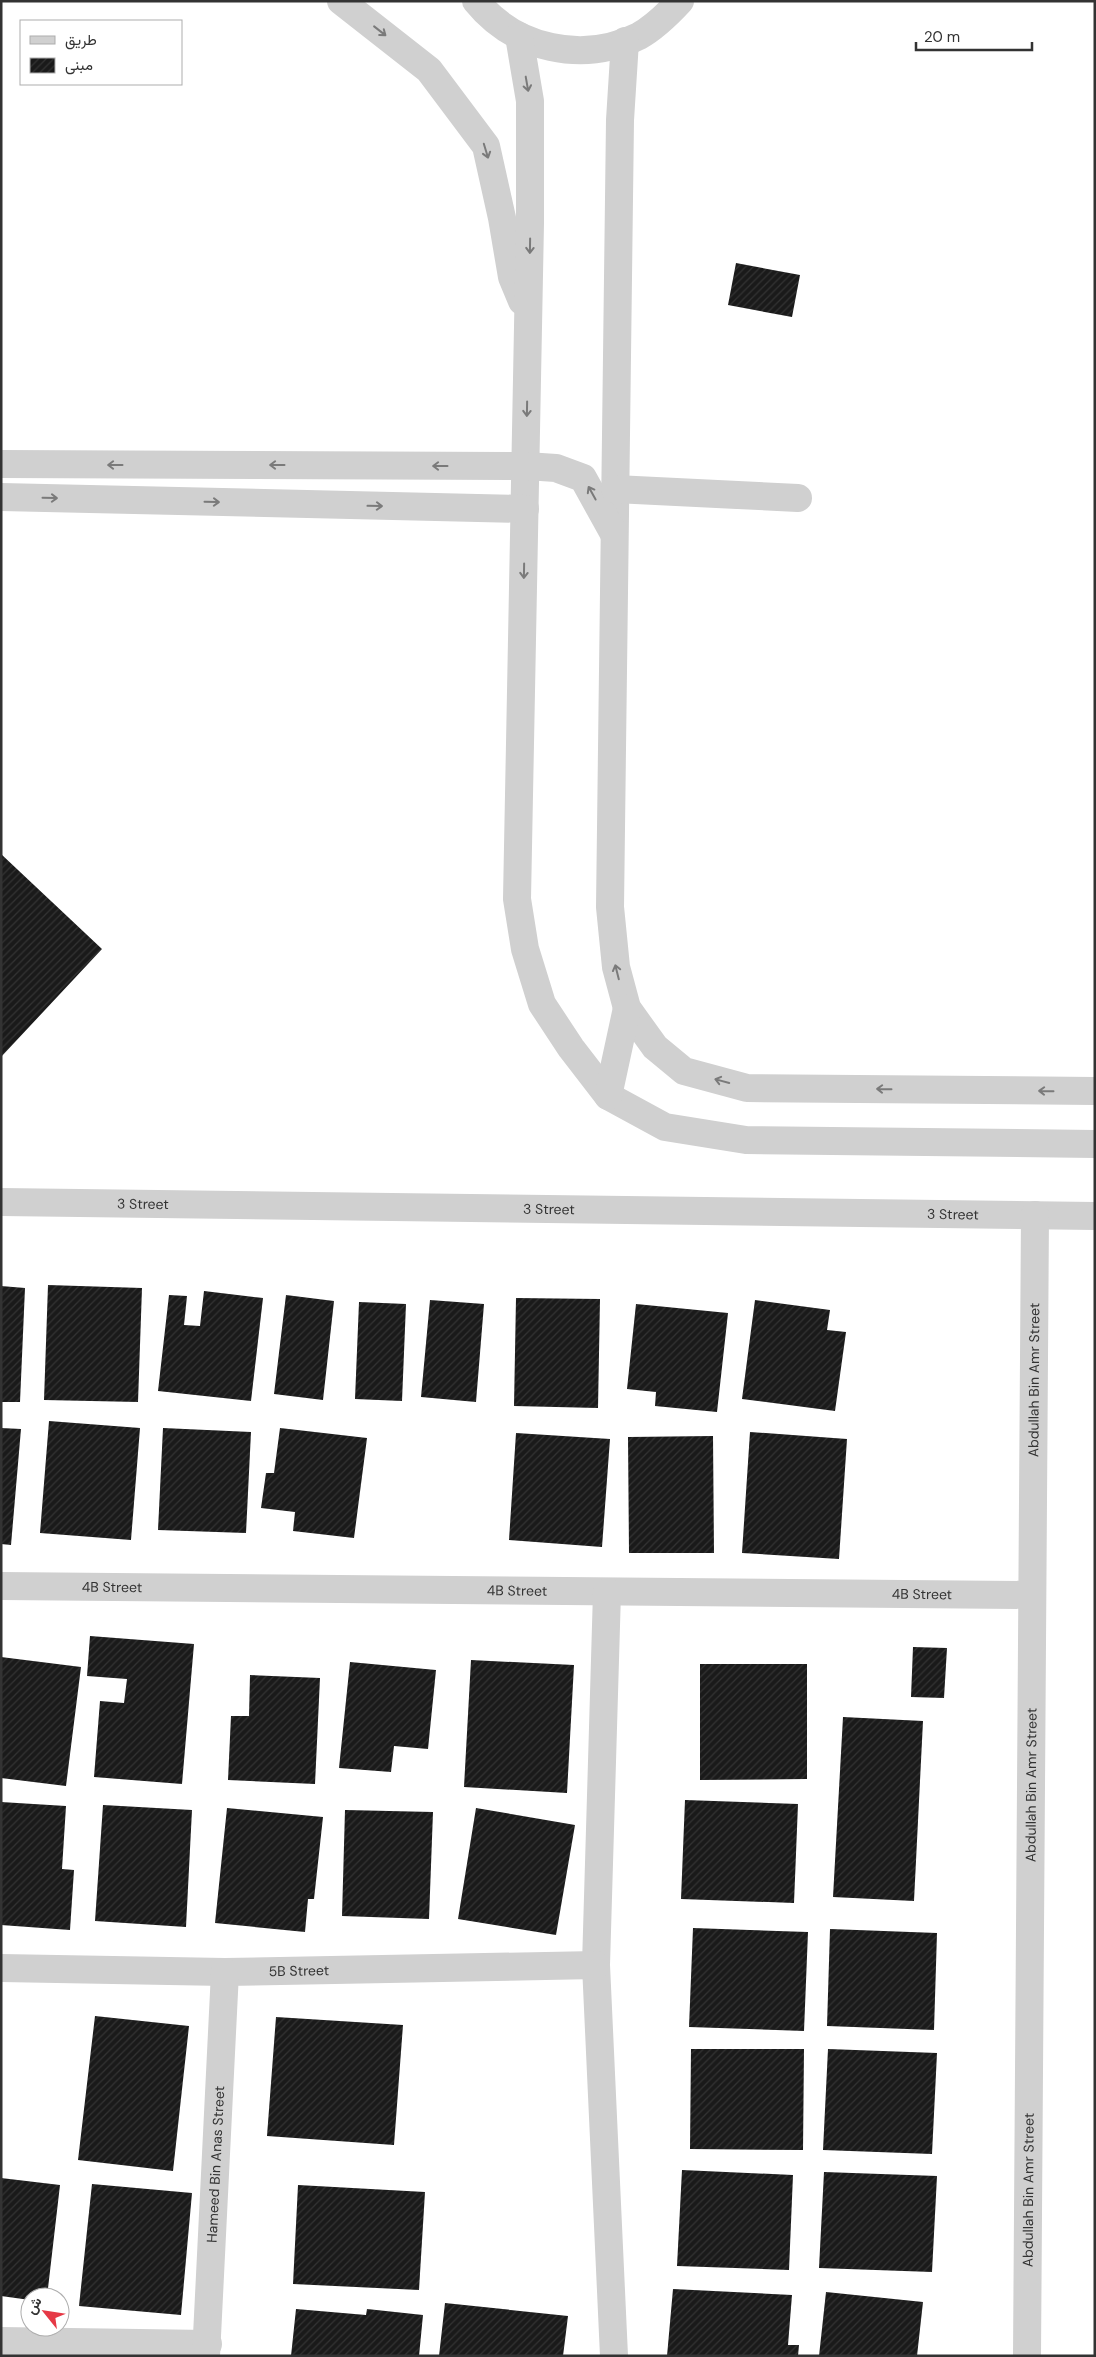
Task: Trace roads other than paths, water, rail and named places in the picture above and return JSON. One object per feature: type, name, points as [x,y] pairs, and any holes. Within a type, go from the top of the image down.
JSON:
[{"type":"street","points":[[342,1],[429,70],[486,146],[502,218],[512,276],[529,318]]},
{"type":"street","points":[[476,1],[493,19],[507,30],[532,43],[559,49],[586,50],[614,45],[639,35],[654,25],[680,1]]},
{"type":"street","points":[[519,36],[530,101],[529,318],[517,899],[525,949],[542,1004],[571,1048],[608,1096],[664,1127],[746,1140],[1095,1144]]},
{"type":"street","points":[[625,41],[620,120],[610,907],[616,967],[627,1008],[655,1047],[684,1071],[747,1088],[1095,1091]]},
{"type":"street","points":[[1,464],[526,466],[556,468],[583,478],[615,536]]},
{"type":"street","points":[[615,489],[798,498]]},
{"type":"street","points":[[1,497],[525,509]]},
{"type":"street","points":[[608,1096],[627,1008]]},
{"type":"street","name":"3 Street","points":[[1,1202],[1095,1216]]},
{"type":"street","name":"Abdullah Bin Amr Street","points":[[1027,2356],[1035,1215]]},
{"type":"street","name":"4B Street","points":[[1,1586],[1032,1595]]},
{"type":"street","points":[[607,1592],[596,1965],[614,2356]]},
{"type":"street","name":"5B Street","points":[[1,1968],[225,1972],[596,1965]]},
{"type":"street","name":"Hameed Bin Anas Street","points":[[207,2350],[225,1972]]},
{"type":"street","points":[[1,2342],[207,2350]]}]
